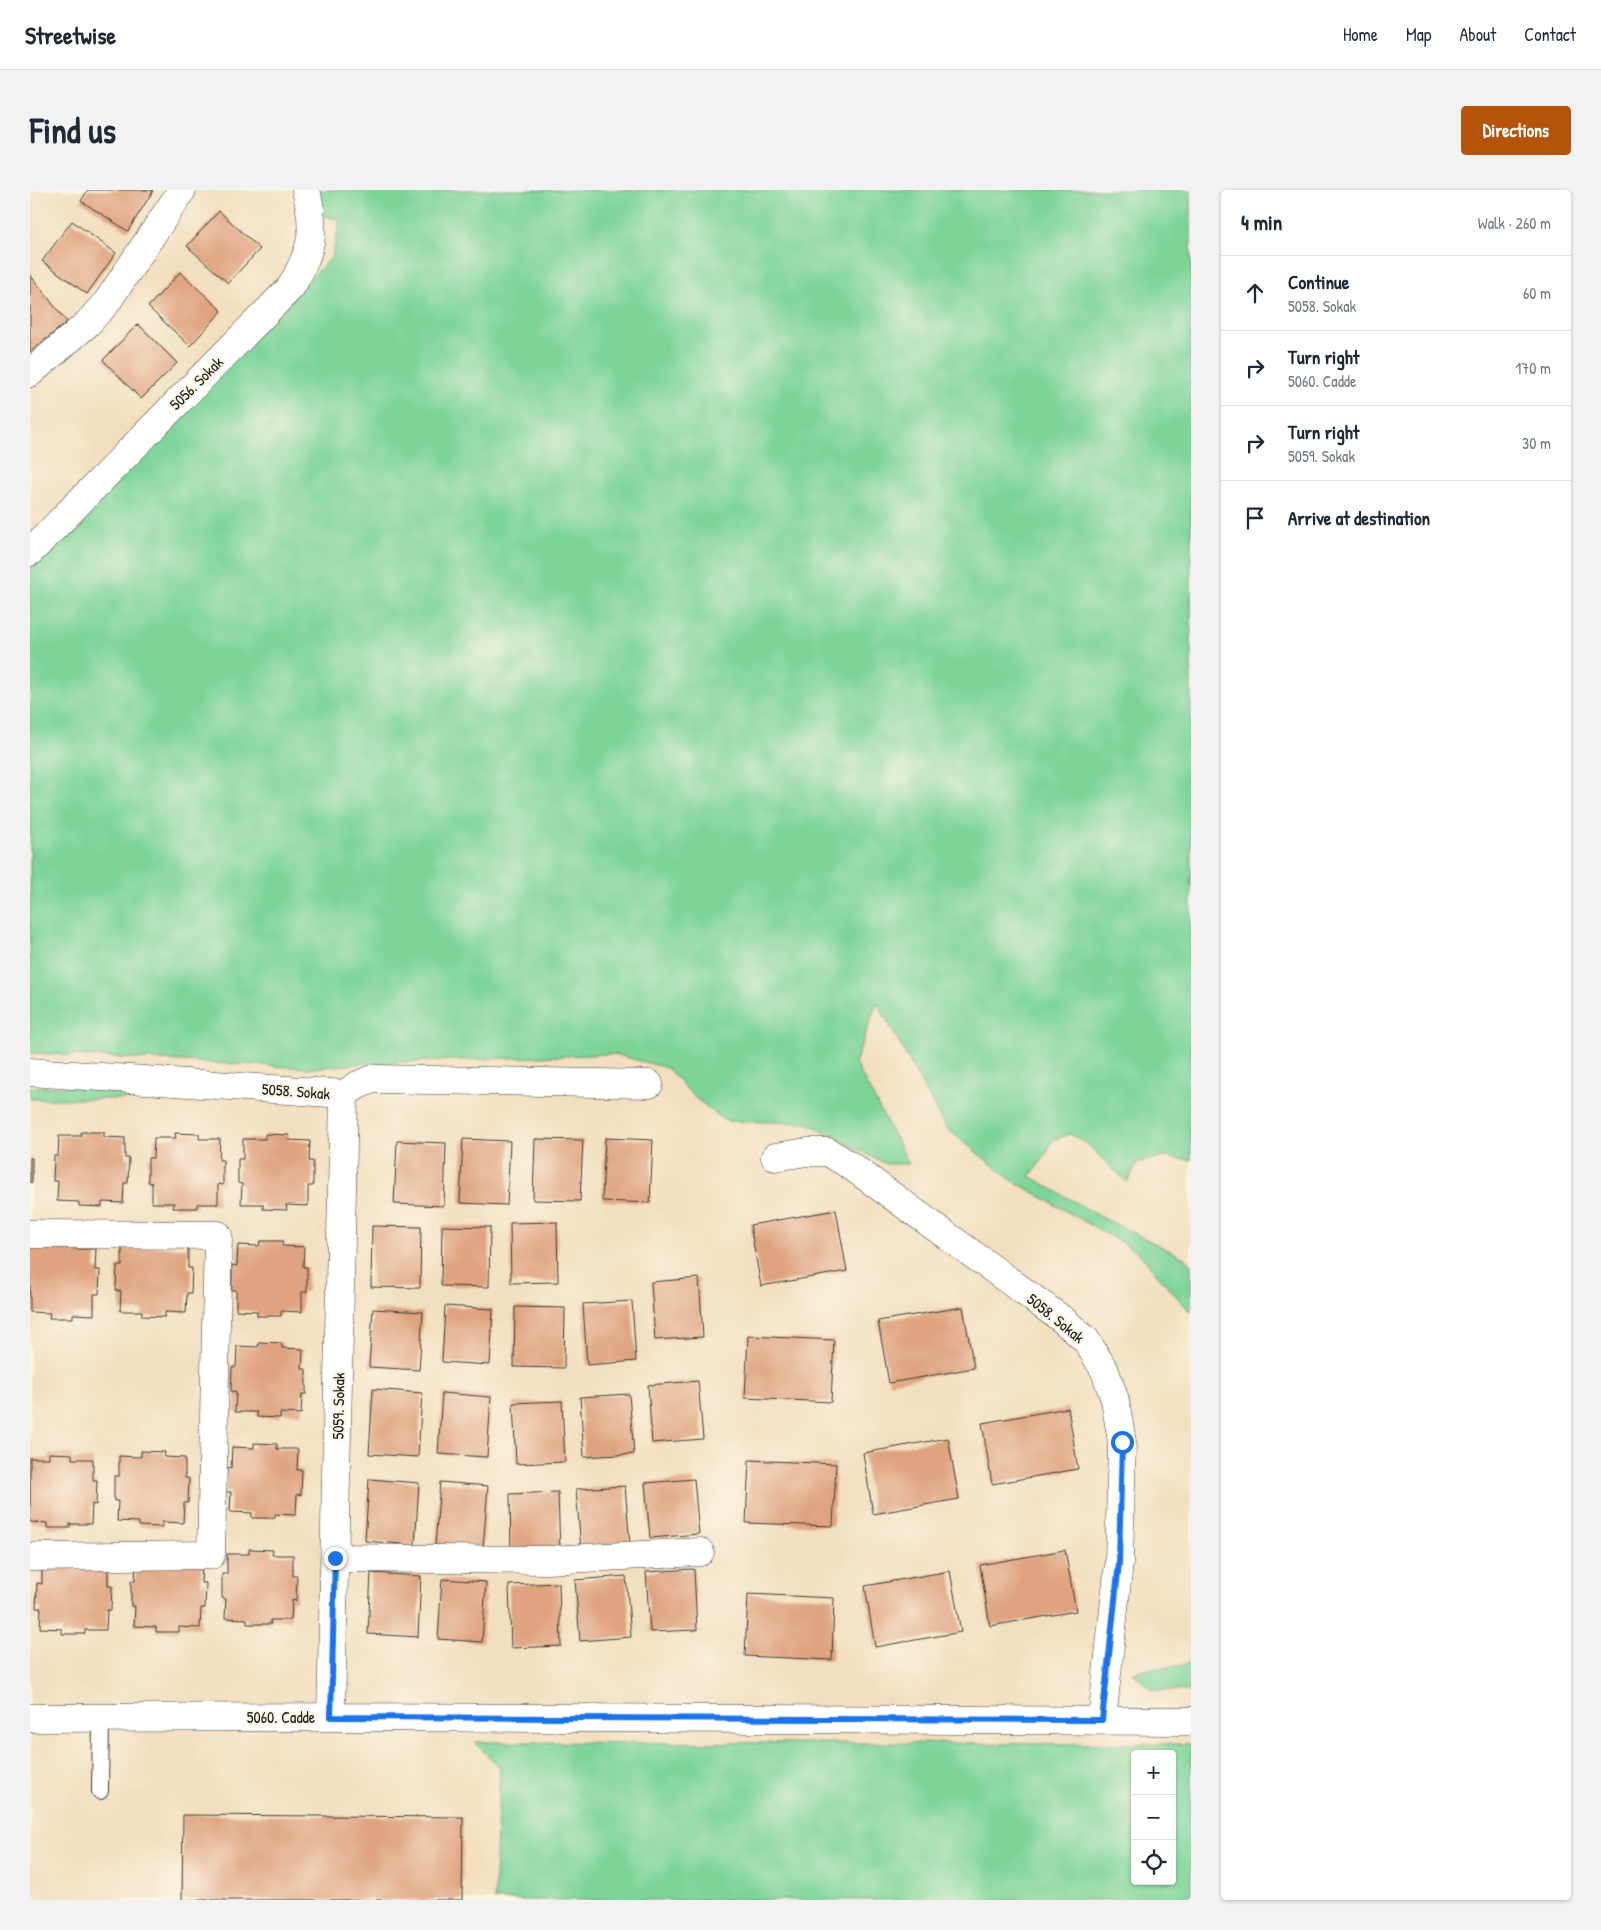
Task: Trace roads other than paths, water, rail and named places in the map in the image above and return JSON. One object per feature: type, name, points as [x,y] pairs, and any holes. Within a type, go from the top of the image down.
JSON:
[{"type":"street","points":[[30,372],[87,324],[107,302],[182,190]]},
{"type":"street","name":"5056. Sokak","points":[[30,552],[291,287],[302,267],[312,242],[312,215],[306,190]]},
{"type":"street","name":"5058. Sokak","points":[[30,1072],[344,1094],[358,1085],[373,1079],[649,1084]]},
{"type":"street","name":"5059. Sokak","points":[[331,1717],[344,1094]]},
{"type":"street","name":"5058. Sokak","points":[[775,1157],[806,1152],[828,1152],[851,1166],[1063,1320],[1086,1340],[1105,1371],[1115,1400],[1122,1442],[1119,1563],[1102,1720]]},
{"type":"street","points":[[30,1234],[218,1235],[211,1555],[30,1557]]},
{"type":"street","points":[[335,1558],[547,1560],[700,1552]]},
{"type":"street","name":"5060. Cadde","points":[[30,1718],[331,1717],[1191,1721]]},
{"type":"lane","points":[[100,1791],[102,1718]]}]
